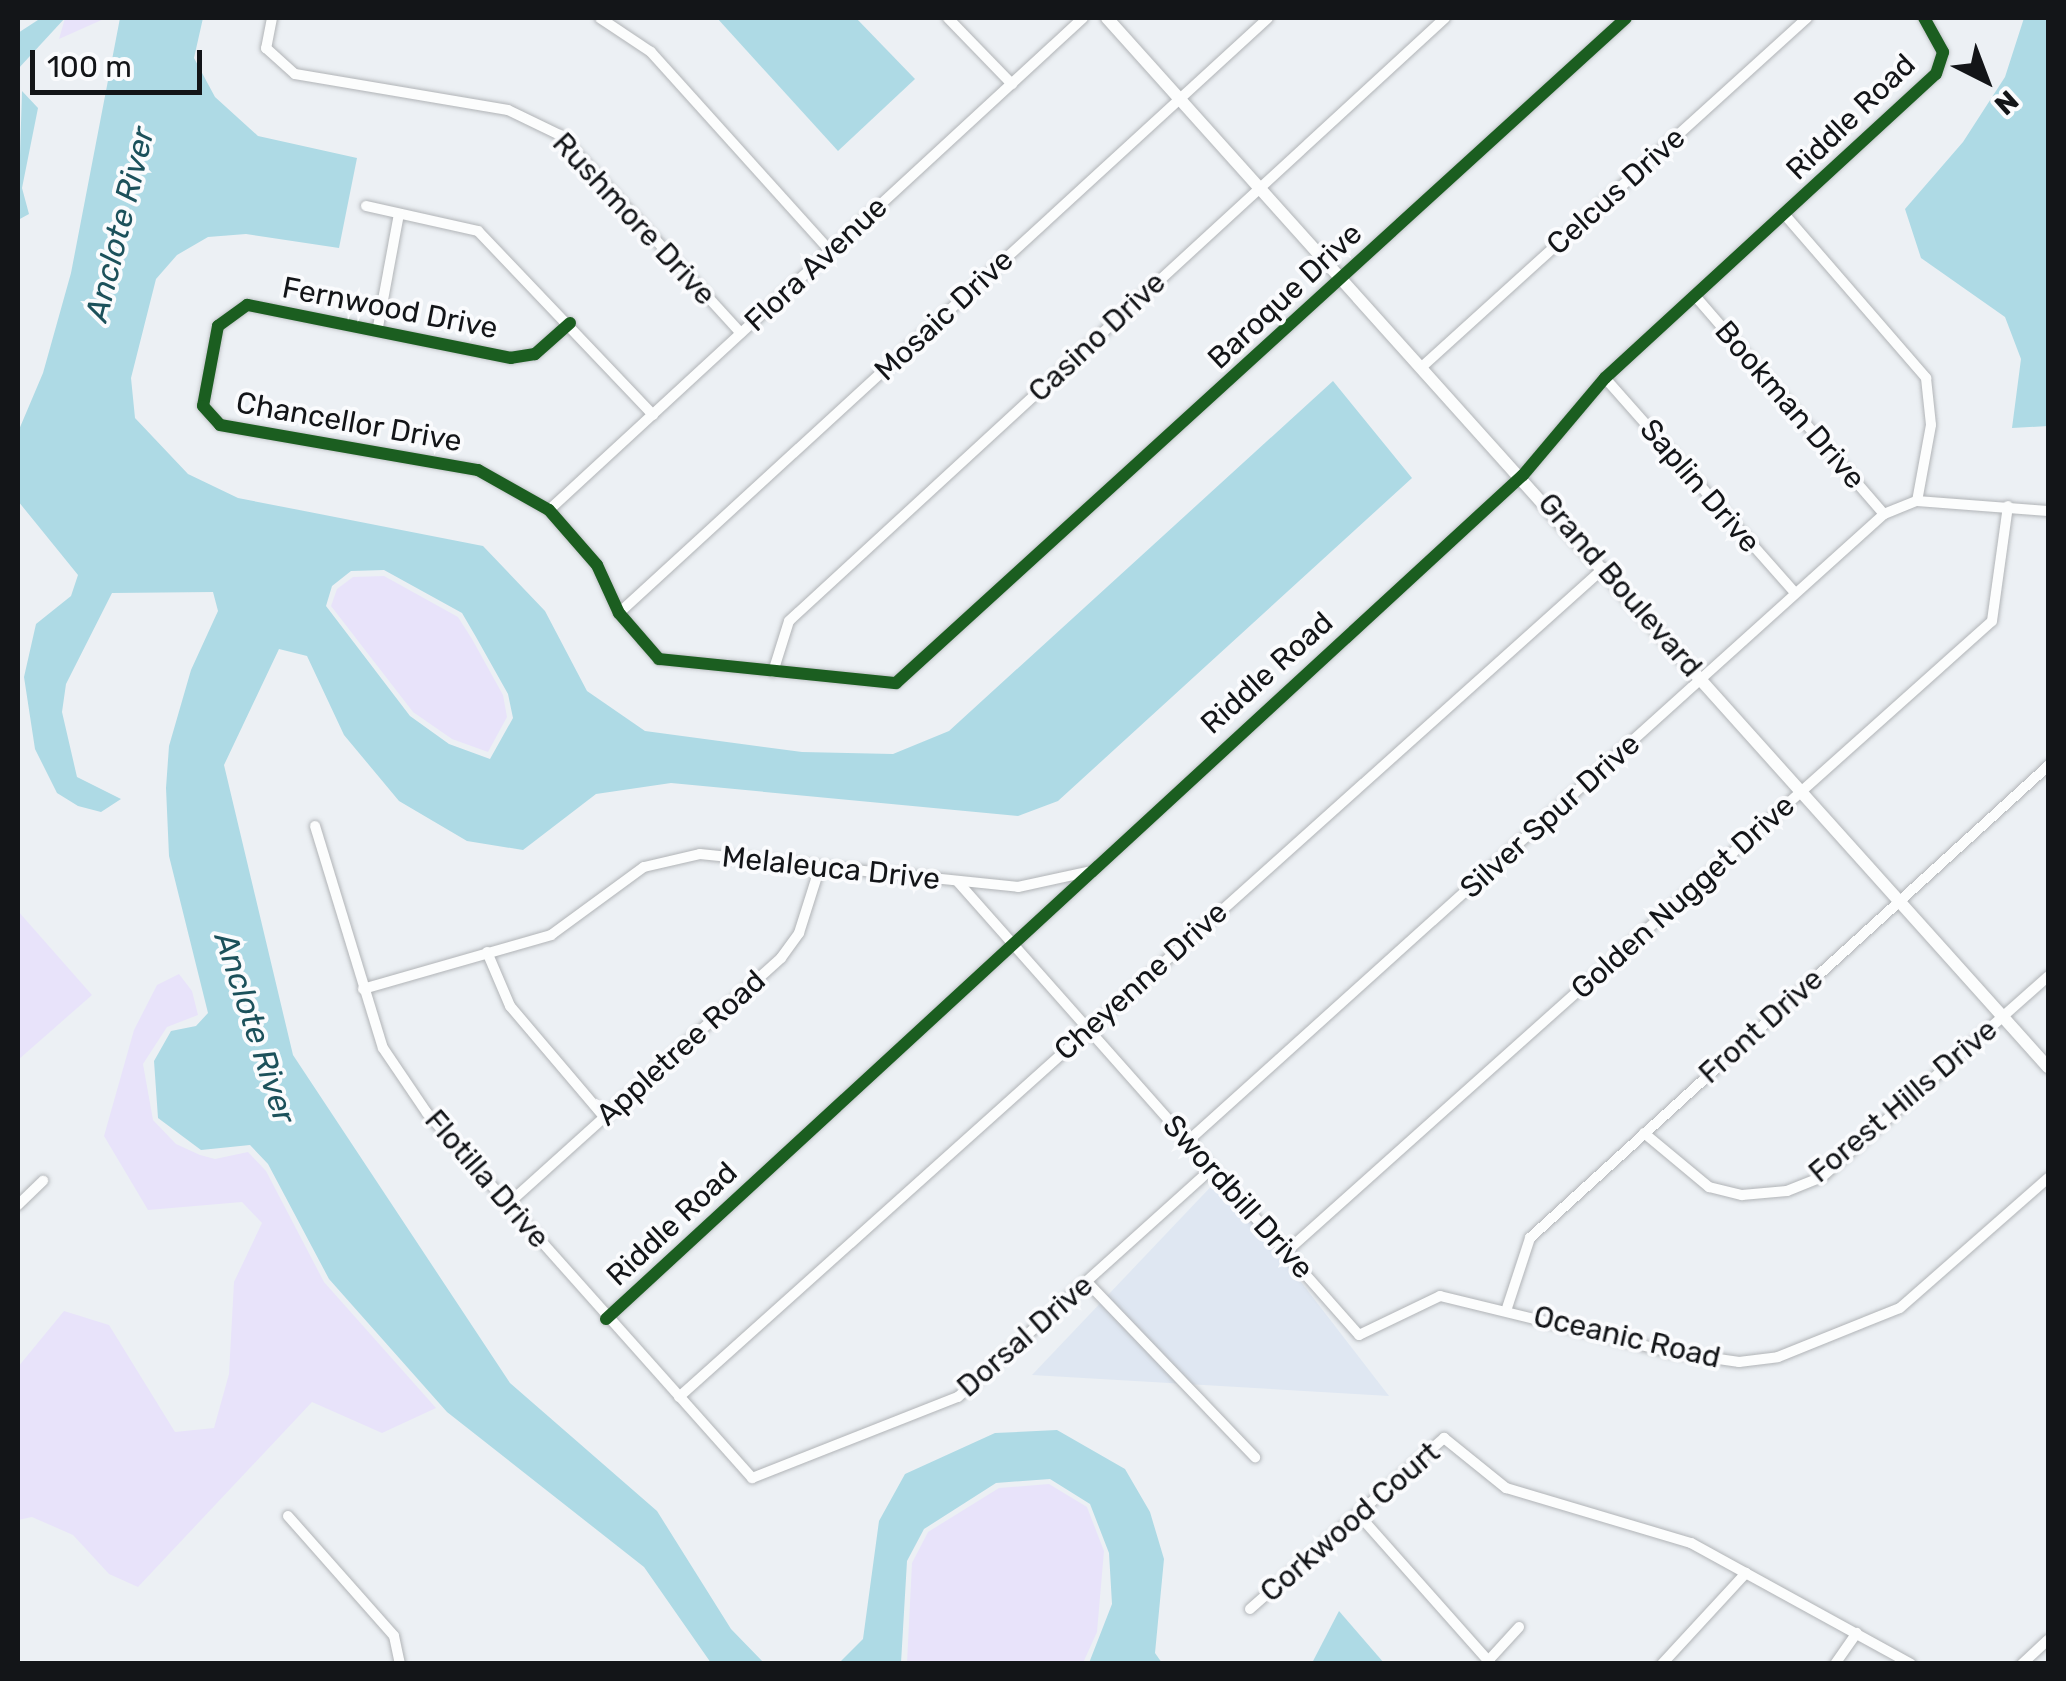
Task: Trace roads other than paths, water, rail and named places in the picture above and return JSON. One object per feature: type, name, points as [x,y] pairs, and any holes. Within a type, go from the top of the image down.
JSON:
[{"type":"street","name":"Rushmore Drive","points":[[272,18],[266,48],[295,74],[508,110],[560,135],[741,334]]},
{"type":"street","points":[[600,18],[650,52],[829,250]]},
{"type":"street","points":[[948,18],[1012,84]]},
{"type":"street","name":"Flora Avenue","points":[[549,510],[1083,18]]},
{"type":"street","name":"Grand Boulevard","points":[[1107,18],[1523,475],[2048,1067]]},
{"type":"street","name":"Mosaic Drive","points":[[619,613],[1268,18]]},
{"type":"street","name":"Casino Drive","points":[[773,672],[789,621],[1445,18]]},
{"type":"street","name":"Baroque Drive","points":[[979,612],[1626,18]]},
{"type":"street","name":"Celcus Drive","points":[[1424,365],[1807,18]]},
{"type":"street","name":"Riddle Road","points":[[606,1319],[1523,475],[1605,378],[1936,74],[1943,52],[1924,18]]},
{"type":"street","points":[[366,206],[478,232],[570,323],[653,416]]},
{"type":"street","points":[[378,328],[399,214]]},
{"type":"street","points":[[1785,215],[1926,378],[1931,425],[1917,500],[2048,511]]},
{"type":"street","name":"Bookman Drive","points":[[1696,297],[1884,514]]},
{"type":"street","name":"Fernwood Drive","points":[[204,406],[218,326],[247,305],[378,328],[510,358],[535,354],[570,323]]},
{"type":"street","name":"Saplin Drive","points":[[1605,378],[1795,593]]},
{"type":"street","name":"Chancellor Drive","points":[[204,406],[220,425],[478,470],[549,510],[596,565],[619,613],[659,660],[896,683],[979,612]]},
{"type":"street","name":"Silver Spur Drive","points":[[1188,1141],[1884,514],[1917,500]]},
{"type":"street","name":"Golden Nugget Drive","points":[[1287,1251],[1992,622],[2008,506]]},
{"type":"street","name":"Cheyenne Drive","points":[[679,1397],[1605,567]]},
{"type":"street","name":"Front Drive","points":[[1507,1308],[1530,1238],[2048,766]]},
{"type":"street","name":"Flotilla Drive","points":[[315,826],[383,1048],[427,1113],[510,1203],[606,1319],[752,1478]]},
{"type":"street","name":"Melaleuca Drive","points":[[363,989],[550,935],[644,867],[700,854],[818,870],[1018,887],[1088,872]]},
{"type":"street","name":"Appletree Road","points":[[510,1203],[780,958],[799,933],[818,870]]},
{"type":"street","name":"Swordbill Drive","points":[[958,882],[1359,1335],[1440,1296],[1507,1308]]},
{"type":"street","points":[[487,952],[510,1006],[604,1117]]},
{"type":"street","name":"Forest Hills Drive","points":[[1644,1132],[1710,1187],[1742,1195],[1787,1192],[1822,1178],[2048,976]]},
{"type":"street","name":"Dorsal Drive","points":[[752,1478],[958,1397],[1212,1168]]},
{"type":"street","name":"Oceanic Road","points":[[1507,1308],[1670,1352],[1740,1362],[1778,1356],[1900,1308],[2048,1178]]},
{"type":"street","points":[[18,1205],[44,1182]]},
{"type":"street","points":[[1087,1282],[1255,1458]]},
{"type":"street","name":"Corkwood Court","points":[[1250,1609],[1439,1441],[1451,1439],[1506,1488],[1634,1521],[1746,1573]]},
{"type":"street","points":[[1358,1514],[1490,1662],[1520,1627]]},
{"type":"street","points":[[288,1516],[394,1636],[400,1664]]},
{"type":"street","points":[[1662,1664],[1717,1611],[1746,1573],[1911,1664]]},
{"type":"street","points":[[1835,1664],[1857,1633]]},
{"type":"street","points":[[2022,1664],[2048,1640]]},
{"type":"water","points":[[41,18],[65,18],[18,69],[18,33]]},
{"type":"water","name":"Anclote River","points":[[120,18],[203,18],[194,58],[215,97],[258,136],[357,158],[339,248],[246,234],[208,237],[177,255],[156,279],[131,378],[135,418],[188,474],[238,498],[483,546],[545,611],[587,691],[645,731],[802,752],[893,754],[949,731],[1333,381],[1412,478],[1058,801],[1018,816],[671,783],[596,794],[523,850],[467,841],[399,801],[344,735],[307,656],[279,649],[224,765],[293,1055],[510,1383],[657,1511],[731,1629],[764,1663],[711,1663],[644,1567],[447,1412],[329,1279],[268,1164],[250,1145],[201,1150],[158,1118],[154,1061],[171,1031],[196,1026],[208,1013],[169,856],[166,788],[169,746],[191,670],[218,611],[213,592],[112,593],[66,684],[62,712],[77,777],[121,799],[101,812],[78,806],[57,793],[35,749],[24,677],[36,624],[71,596],[78,575],[18,501],[18,432],[43,373],[71,273]],"holes":[[[384,570],[462,613],[508,694],[513,718],[490,759],[449,744],[410,716],[326,606],[332,586],[351,571]]]},
{"type":"water","points":[[717,18],[856,18],[915,79],[838,151]]},
{"type":"water","points":[[2024,18],[2048,18],[2048,426],[2012,428],[2021,359],[2005,317],[1921,258],[1905,209],[1963,142],[2005,77]]},
{"type":"water","points":[[22,91],[38,108],[22,188],[29,214],[18,220]]},
{"type":"water","points":[[1057,1430],[1125,1469],[1150,1512],[1164,1559],[1155,1653],[1162,1663],[1089,1663],[1112,1604],[1109,1553],[1090,1504],[1050,1479],[996,1483],[924,1529],[907,1561],[901,1663],[839,1663],[863,1639],[879,1521],[905,1474],[995,1433]]},
{"type":"water","points":[[1339,1611],[1384,1663],[1312,1663]]}]
